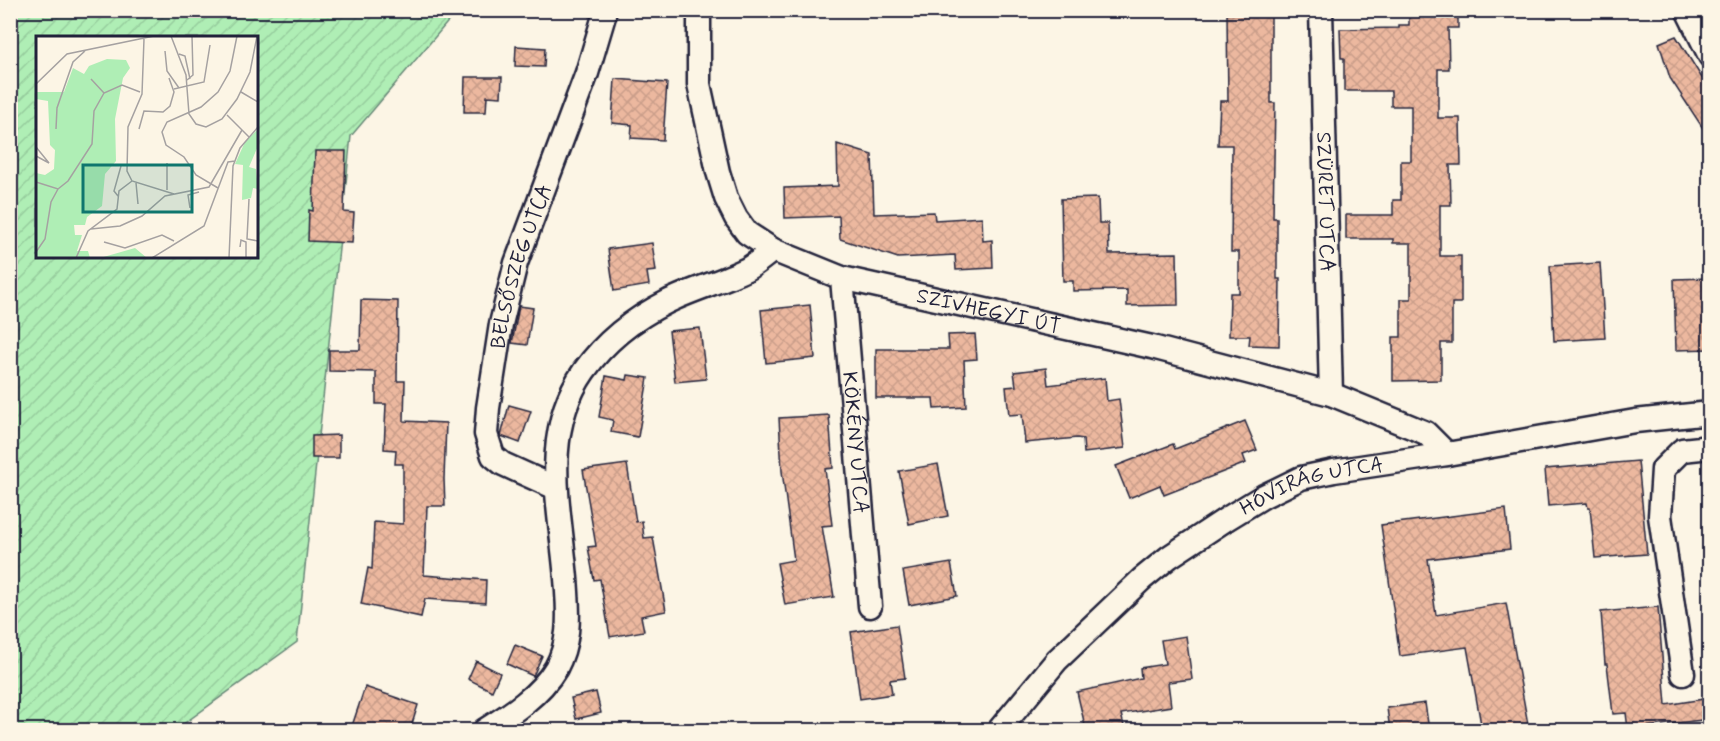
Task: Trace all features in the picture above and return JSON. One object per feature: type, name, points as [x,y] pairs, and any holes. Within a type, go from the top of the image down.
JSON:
[{"type":"street","name":"SZÍVHEGYI ÚT","points":[[699,10],[699,84],[726,198],[747,233],[773,250],[842,278],[1152,347],[1331,394],[1426,433],[1447,454]]},
{"type":"street","name":"SZÜRET UTCA","points":[[1322,10],[1331,394]]},
{"type":"street","points":[[1687,10],[1710,56]]},
{"type":"street","name":"BELSŐSZEG UTCA","points":[[556,488],[502,464],[494,456],[486,434],[488,408],[501,324],[516,263],[587,73],[604,16]]},
{"type":"street","points":[[485,730],[526,701],[544,684],[555,669],[563,651],[569,613],[556,488],[557,440],[568,400],[583,374],[596,355],[615,335],[637,318],[668,301],[748,268],[773,250]]},
{"type":"street","name":"KÖKÉNY UTCA","points":[[842,278],[870,606]]},
{"type":"street","name":"HÓVIRÁG UTCA","points":[[999,730],[1057,660],[1118,600],[1169,557],[1264,496],[1301,478],[1635,421],[1710,413]]},
{"type":"street","points":[[1683,674],[1660,516],[1663,469],[1682,450],[1710,447]]},
{"type":"green space","points":[[10,11],[457,11],[351,136],[297,642],[175,730],[11,730]]},
{"type":"building","points":[[1409,10],[1458,10],[1458,28],[1448,28],[1449,69],[1438,69],[1438,118],[1460,118],[1461,165],[1450,165],[1451,205],[1440,205],[1440,256],[1461,256],[1461,303],[1452,303],[1452,343],[1441,343],[1441,380],[1393,381],[1393,337],[1401,337],[1401,299],[1411,299],[1411,243],[1393,243],[1393,239],[1346,239],[1346,215],[1393,215],[1393,200],[1401,200],[1401,161],[1411,161],[1411,106],[1391,106],[1391,91],[1344,91],[1344,58],[1341,58],[1340,29],[1399,28],[1399,25],[1409,25]]},
{"type":"building","points":[[1271,13],[1271,103],[1275,103],[1273,218],[1277,218],[1277,279],[1280,279],[1279,346],[1249,345],[1250,336],[1229,336],[1230,293],[1239,293],[1239,252],[1231,252],[1232,145],[1218,145],[1220,101],[1228,101],[1227,14]]},
{"type":"building","points":[[1676,36],[1710,91],[1710,139],[1670,78],[1659,43]]},
{"type":"building","points":[[516,46],[545,48],[544,67],[515,66]]},
{"type":"building","points":[[465,77],[502,77],[501,97],[487,96],[486,112],[464,112]]},
{"type":"building","points":[[615,79],[667,83],[663,140],[631,138],[632,125],[612,123]]},
{"type":"building","points":[[837,144],[872,155],[874,214],[934,212],[935,220],[982,217],[983,241],[992,240],[993,268],[956,270],[955,255],[898,258],[840,239],[839,216],[785,218],[784,188],[838,186]]},
{"type":"building","points":[[315,151],[346,151],[344,212],[354,213],[352,243],[308,241],[309,210],[313,211]]},
{"type":"building","points":[[1098,198],[1099,223],[1108,223],[1109,254],[1177,253],[1178,305],[1127,306],[1127,290],[1073,291],[1073,281],[1063,281],[1061,199]]},
{"type":"building","points":[[652,243],[656,271],[647,272],[649,285],[614,291],[608,249]]},
{"type":"building","points":[[1600,263],[1605,338],[1554,341],[1550,266]]},
{"type":"building","points":[[1710,278],[1710,349],[1676,350],[1674,279]]},
{"type":"building","points":[[361,300],[398,301],[397,381],[405,381],[404,421],[446,423],[445,506],[427,506],[424,575],[486,580],[485,603],[425,599],[421,617],[361,604],[368,568],[372,569],[374,522],[403,524],[403,464],[395,464],[396,450],[384,449],[386,404],[376,404],[376,372],[329,371],[329,350],[360,350]]},
{"type":"building","points":[[810,305],[815,358],[766,363],[761,310]]},
{"type":"building","points":[[519,306],[533,308],[527,345],[512,343]]},
{"type":"building","points":[[700,328],[706,379],[675,382],[669,331]]},
{"type":"building","points":[[975,334],[977,359],[964,360],[966,407],[934,409],[933,398],[876,398],[876,349],[949,349],[948,335]]},
{"type":"building","points":[[1046,368],[1048,385],[1105,378],[1107,401],[1119,399],[1125,448],[1084,453],[1083,439],[1077,438],[1025,443],[1022,414],[1009,415],[1006,387],[1016,386],[1014,372]]},
{"type":"building","points":[[628,375],[648,378],[638,437],[611,432],[613,420],[599,417],[606,376],[627,380]]},
{"type":"building","points":[[509,405],[531,411],[520,443],[501,436]]},
{"type":"building","points":[[829,415],[833,468],[825,469],[832,525],[822,526],[834,597],[785,605],[777,563],[794,560],[782,471],[779,418]]},
{"type":"building","points":[[1245,421],[1257,450],[1243,455],[1246,463],[1164,495],[1160,485],[1129,498],[1116,466],[1173,444],[1175,449]]},
{"type":"building","points":[[339,435],[339,458],[312,458],[312,436]]},
{"type":"building","points":[[1638,461],[1647,554],[1595,558],[1590,508],[1587,503],[1548,506],[1545,469]]},
{"type":"building","points":[[627,464],[636,522],[642,521],[644,538],[653,537],[666,611],[641,616],[644,631],[610,637],[600,579],[594,580],[588,547],[596,546],[583,470]]},
{"type":"building","points":[[938,464],[948,516],[909,524],[899,471]]},
{"type":"building","points":[[1506,509],[1510,549],[1428,559],[1436,615],[1506,603],[1529,730],[1482,730],[1467,647],[1400,656],[1381,525]]},
{"type":"building","points":[[951,563],[957,596],[909,605],[903,571]]},
{"type":"building","points":[[1658,607],[1666,705],[1710,698],[1710,719],[1628,729],[1626,713],[1613,714],[1607,664],[1605,664],[1601,612]]},
{"type":"building","points":[[897,625],[905,678],[890,680],[892,694],[860,699],[851,632]]},
{"type":"building","points":[[1186,636],[1192,679],[1168,682],[1171,706],[1121,714],[1125,730],[1086,730],[1077,692],[1141,678],[1140,668],[1165,664],[1161,640]]},
{"type":"building","points":[[515,645],[542,656],[533,676],[507,664]]},
{"type":"building","points":[[476,661],[500,673],[492,691],[468,679]]},
{"type":"building","points":[[365,687],[418,705],[410,730],[364,730],[352,726]]},
{"type":"building","points":[[596,692],[601,713],[576,719],[571,698]]},
{"type":"building","points":[[1425,703],[1429,730],[1390,730],[1387,708]]}]
